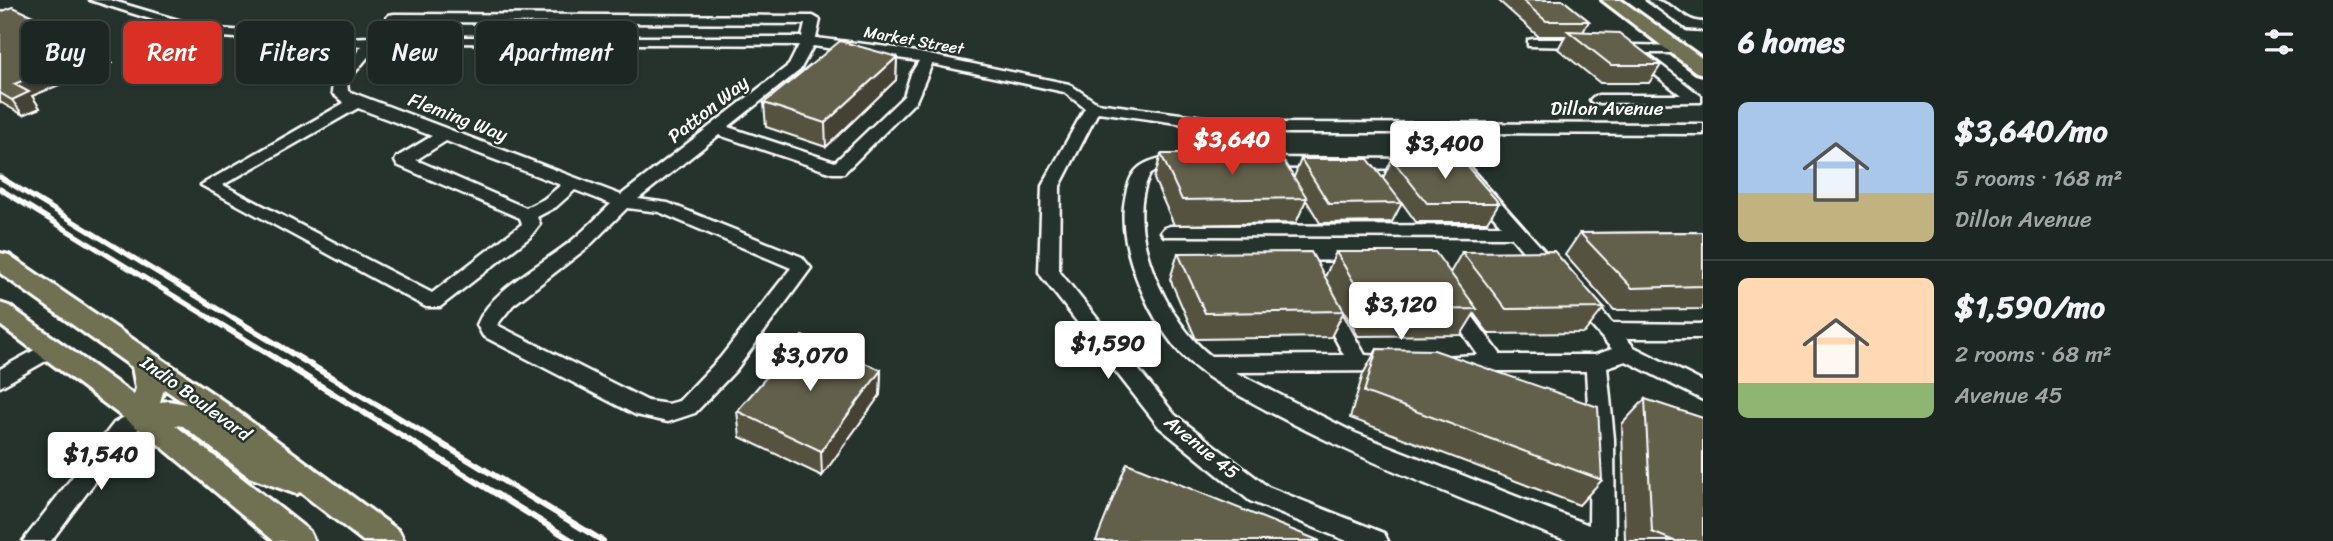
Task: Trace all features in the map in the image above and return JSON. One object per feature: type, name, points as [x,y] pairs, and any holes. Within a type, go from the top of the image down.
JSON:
[{"type":"main road","points":[[1610,0],[1703,68]]},
{"type":"main road","name":"Indio Boulevard","points":[[0,261],[145,361],[388,541]]},
{"type":"main road","points":[[0,280],[38,306],[82,318]]},
{"type":"main road","points":[[0,312],[142,416],[298,541]]},
{"type":"main road","points":[[142,416],[150,388],[145,361]]},
{"type":"main road","points":[[142,416],[169,412],[191,417],[260,468],[318,489]]},
{"type":"street","name":"Market Street","points":[[96,0],[204,33],[368,41]]},
{"type":"street","points":[[1653,0],[1692,26],[1703,26]]},
{"type":"street","points":[[391,21],[394,18],[813,20],[808,41]]},
{"type":"street","points":[[1661,37],[1703,37]]},
{"type":"street","name":"Market Street","points":[[462,39],[808,41],[896,52],[1069,89],[1093,107]]},
{"type":"street","name":"Patton Way","points":[[623,202],[662,207],[795,261],[801,268],[728,364],[687,407],[668,413],[644,409],[490,331],[486,325],[489,317],[506,300],[582,243],[623,202],[795,67],[808,41]]},
{"type":"street","points":[[1533,43],[1609,43],[1631,49],[1677,50]]},
{"type":"street","points":[[357,102],[340,93],[340,81],[368,48]]},
{"type":"street","points":[[1598,100],[1696,99],[1631,49]]},
{"type":"street","points":[[717,129],[838,169],[911,98],[918,74],[928,58]]},
{"type":"street","points":[[357,102],[210,185],[433,302],[524,233],[531,224],[527,215],[403,161],[445,135]]},
{"type":"street","name":"Fleming Way","points":[[357,102],[623,202]]},
{"type":"street","name":"Dillon Avenue","points":[[1093,107],[1249,128],[1703,129]]},
{"type":"street","name":"Avenue 45","points":[[1093,107],[1051,186],[1049,272],[1167,421],[1259,494],[1375,541]]},
{"type":"street","points":[[1426,128],[1548,268],[1627,352],[1703,392]]},
{"type":"street","points":[[1206,163],[1156,163],[1145,167],[1137,182],[1133,222],[1137,249],[1162,310],[1176,334],[1193,353],[1297,417],[1602,541],[1602,439],[1596,363]]},
{"type":"street","points":[[1246,163],[1458,164]]},
{"type":"street","points":[[1272,163],[1286,186]]},
{"type":"street","points":[[1361,164],[1377,186]]},
{"type":"street","points":[[527,215],[550,203],[573,183]]},
{"type":"street","points":[[1300,209],[1314,232]]},
{"type":"street","points":[[1394,209],[1410,231]]},
{"type":"street","points":[[1170,232],[1515,231]]},
{"type":"street","points":[[1521,268],[1548,268]]},
{"type":"street","points":[[1269,269],[1373,269]]},
{"type":"street","points":[[1307,269],[1359,363]]},
{"type":"street","points":[[1442,289],[1495,363]]},
{"type":"street","points":[[1606,330],[1703,331]]},
{"type":"street","points":[[0,379],[51,349]]},
{"type":"street","points":[[1207,364],[1596,363],[1627,352]]},
{"type":"street","points":[[36,541],[122,429],[142,416]]},
{"type":"building","points":[[1522,0],[1563,0],[1589,21],[1546,21]]},
{"type":"building","points":[[13,7],[44,21],[21,21],[21,81],[14,84],[29,92],[12,100],[0,93],[0,12]]},
{"type":"building","points":[[1568,31],[1619,33],[1661,65],[1611,65]]},
{"type":"building","points":[[840,41],[897,57],[825,123],[764,103]]},
{"type":"building","points":[[1161,154],[1279,154],[1307,198],[1182,200]]},
{"type":"building","points":[[1460,158],[1499,203],[1427,203],[1392,159]]},
{"type":"building","points":[[1301,159],[1368,159],[1402,203],[1329,204]]},
{"type":"building","points":[[1703,232],[1703,286],[1632,288],[1580,233]]},
{"type":"building","points":[[1554,251],[1604,308],[1506,309],[1462,252]]},
{"type":"building","points":[[1311,252],[1344,311],[1205,313],[1178,253]]},
{"type":"building","points":[[1336,252],[1435,252],[1477,309],[1371,311]]},
{"type":"building","points":[[802,336],[881,370],[821,451],[737,411]]},
{"type":"building","points":[[1377,349],[1434,350],[1598,407],[1602,480],[1364,392]]},
{"type":"building","points":[[1645,399],[1703,418],[1703,541],[1674,541],[1652,532]]},
{"type":"building","points":[[1127,463],[1320,541],[1096,541]]},
{"type":"railway","points":[[0,177],[236,320]]},
{"type":"railway","points":[[0,189],[213,320]]},
{"type":"railway","points":[[210,318],[573,541]]},
{"type":"railway","points":[[233,318],[603,541]]}]
